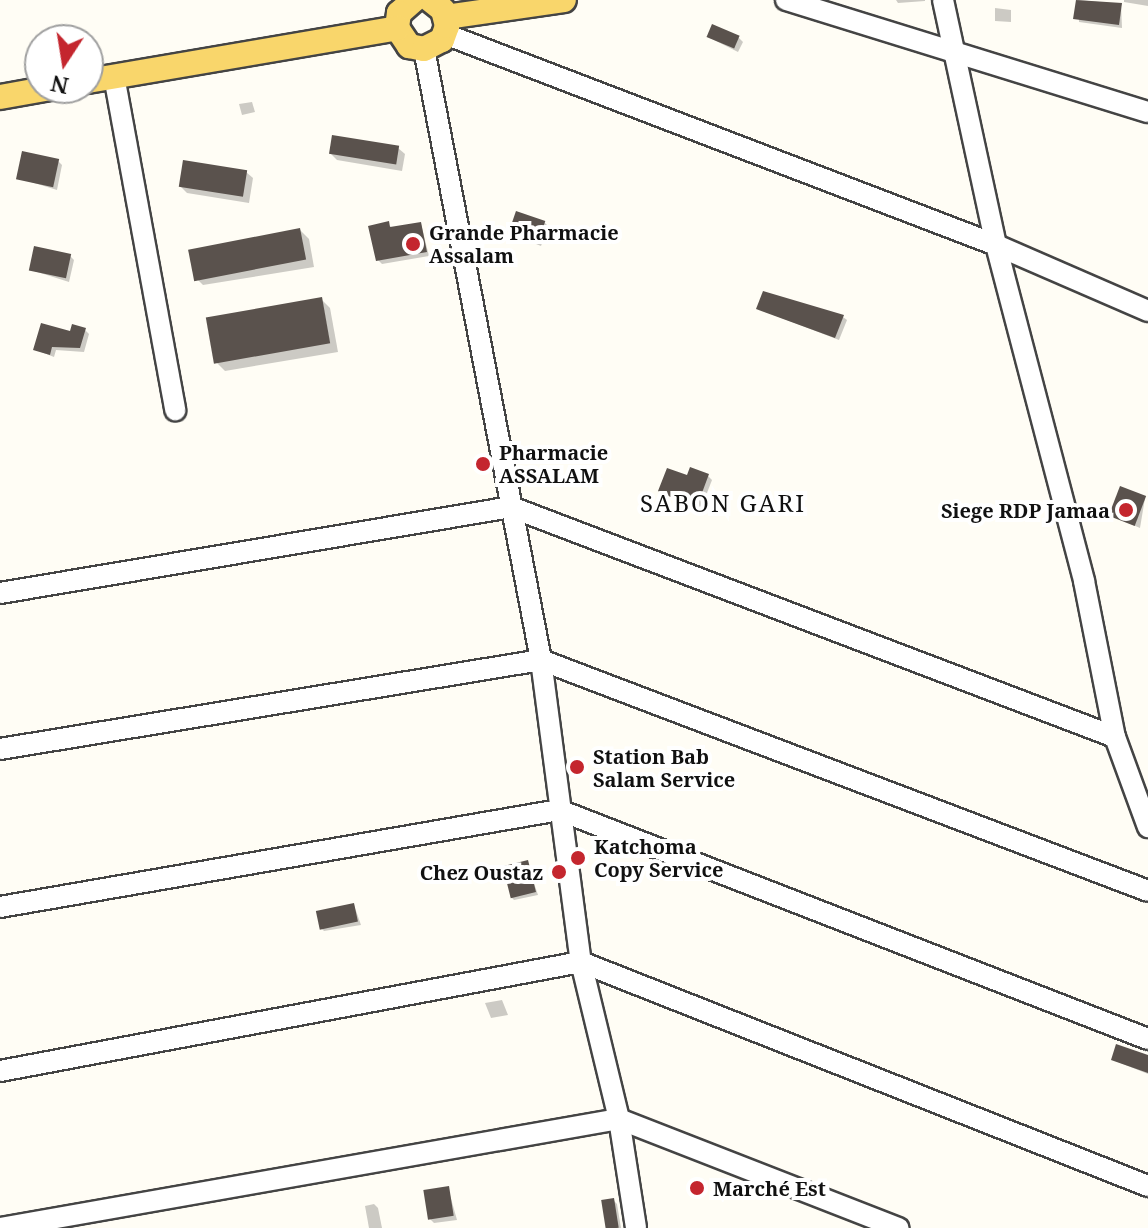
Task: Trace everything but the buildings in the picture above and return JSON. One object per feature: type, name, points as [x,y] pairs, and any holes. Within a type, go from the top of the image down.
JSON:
[{"type":"main road","points":[[414,0],[399,13],[397,28],[409,46],[424,49],[441,17],[564,0]]},
{"type":"main road","points":[[104,78],[397,28]]},
{"type":"main road","points":[[0,97],[24,93]]},
{"type":"street","points":[[786,0],[949,47],[1148,112]]},
{"type":"street","points":[[943,0],[949,47],[996,245],[1084,581],[1115,737],[1142,789],[1148,827]]},
{"type":"street","points":[[441,17],[996,245],[1148,311]]},
{"type":"street","points":[[424,49],[541,660],[581,962],[619,1119],[636,1228]]},
{"type":"street","points":[[114,76],[175,410]]},
{"type":"street","points":[[0,593],[511,507],[1115,737]]},
{"type":"street","points":[[0,749],[541,660],[1148,891]]},
{"type":"street","points":[[0,907],[559,810],[1148,1039]]},
{"type":"street","points":[[0,1071],[581,962],[1148,1186]]},
{"type":"street","points":[[0,1228],[619,1119],[899,1228]]},
{"type":"place","name":"Grande Pharmacie Assalam","points":[[413,244]]},
{"type":"place","name":"Pharmacie ASSALAM","points":[[483,464]]},
{"type":"place","name":"Siege RDP Jamaa","points":[[1126,510]]},
{"type":"place","name":"Station Bab Salam Service","points":[[577,767]]},
{"type":"place","name":"Katchoma Copy Service","points":[[578,858]]},
{"type":"place","name":"Chez Oustaz","points":[[559,872]]},
{"type":"place","name":"Marché Est","points":[[697,1188]]},
{"type":"district","name":"SABON GARI","points":[[723,503]]}]
